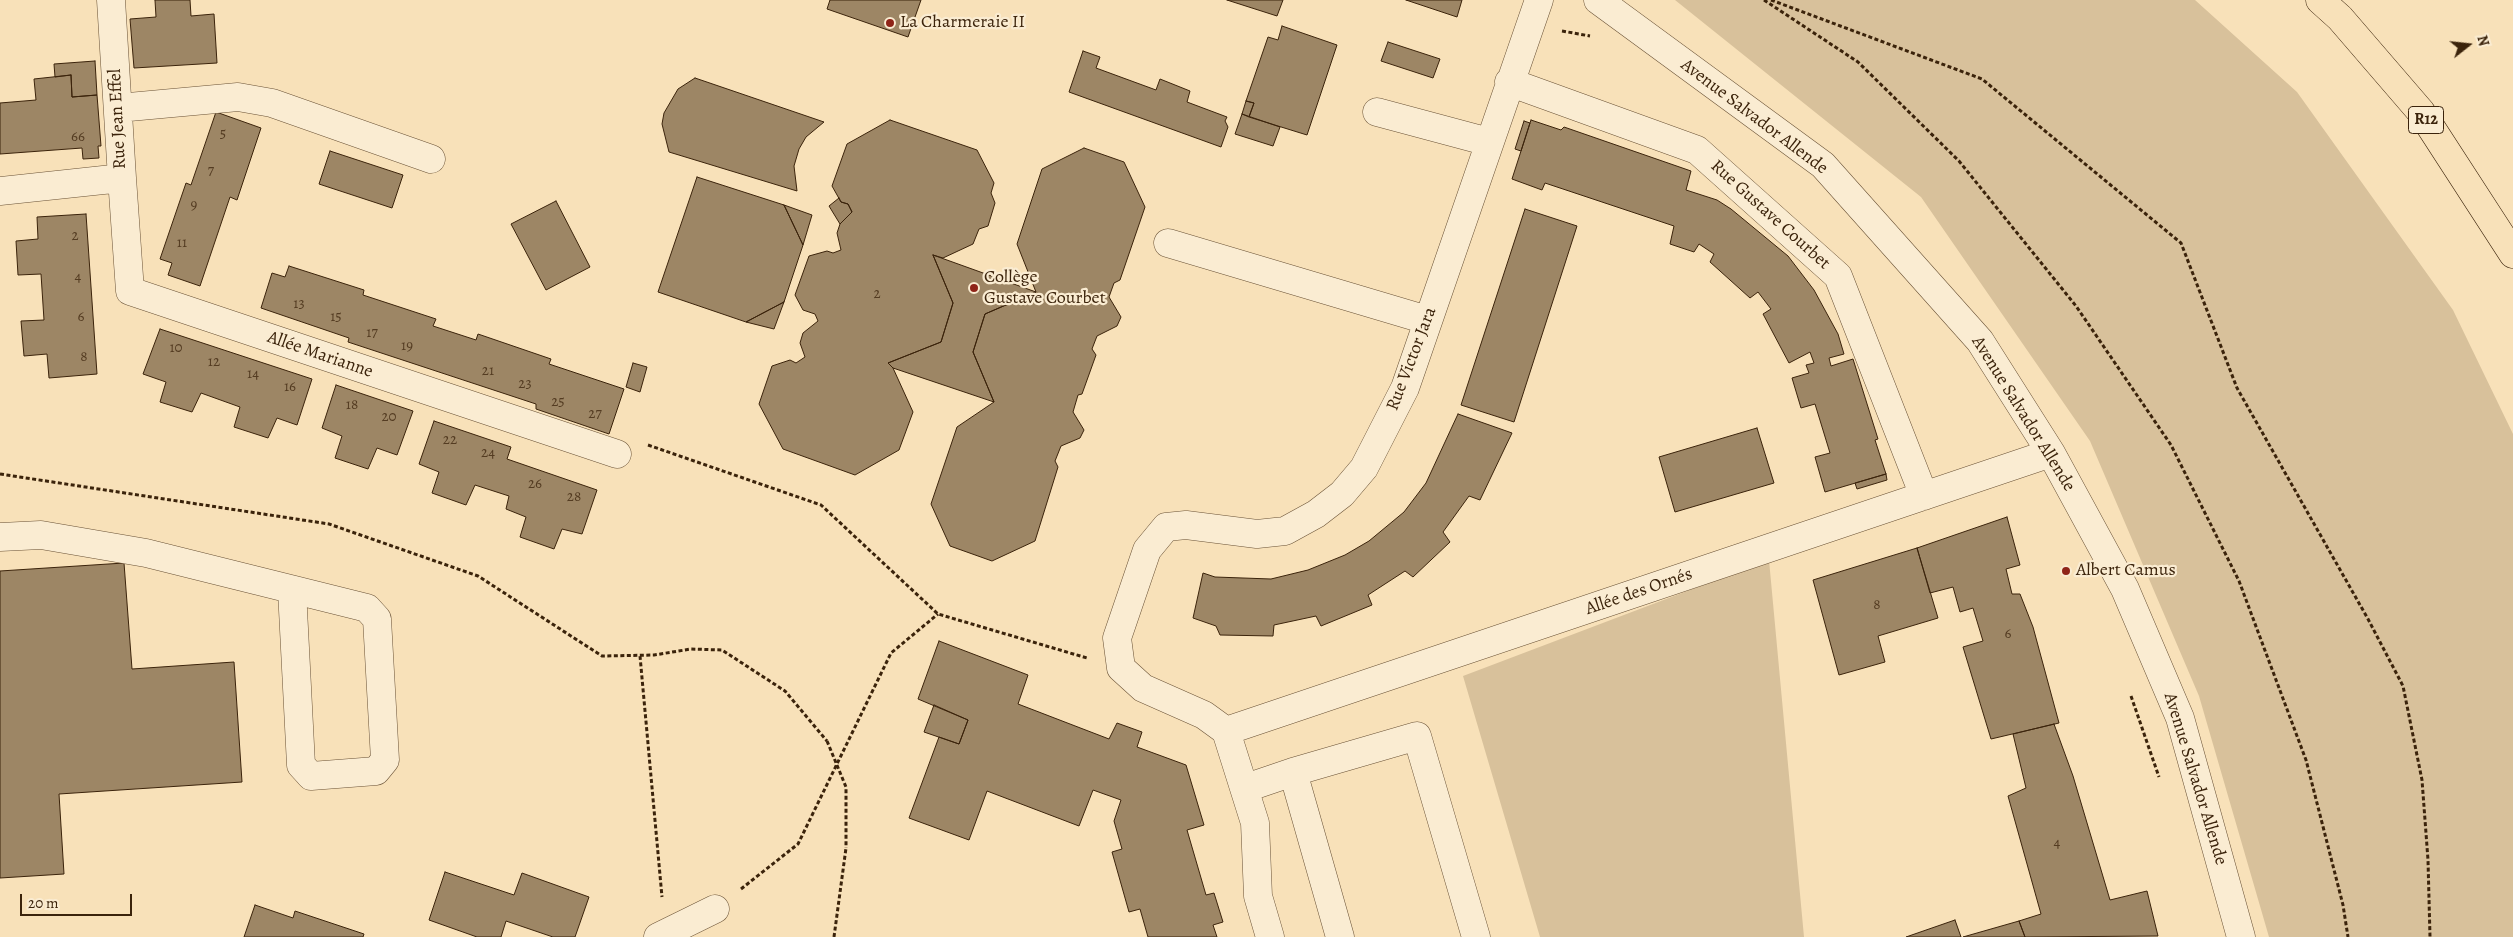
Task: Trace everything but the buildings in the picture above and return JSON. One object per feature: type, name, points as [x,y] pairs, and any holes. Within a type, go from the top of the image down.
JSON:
[{"type":"main road","name":"R12","points":[[2320,0],[2340,18],[2421,112],[2513,254]]},
{"type":"street","name":"Rue Jean Effel","points":[[0,191],[122,178],[111,0]]},
{"type":"street","name":"Rue Victor Jara","points":[[1121,668],[1117,638],[1124,613],[1147,550],[1166,528],[1186,525],[1257,534],[1285,531],[1316,514],[1342,494],[1364,468],[1405,388],[1538,0]]},
{"type":"street","name":"Avenue Salvador Allende","points":[[1598,0],[1823,165],[1980,341],[2052,453],[2125,588],[2180,718],[2241,937]]},
{"type":"street","name":"Rue Gustave Courbet","points":[[1510,82],[1697,150],[1838,276],[1924,496]]},
{"type":"street","points":[[118,108],[238,98],[272,103],[431,159]]},
{"type":"street","points":[[1377,112],[1489,142]]},
{"type":"street","name":"Allée Marianne","points":[[122,178],[130,291],[617,454]]},
{"type":"street","points":[[1168,243],[1428,320]]},
{"type":"street","name":"Allée des Ornés","points":[[1226,731],[2052,453]]},
{"type":"street","points":[[0,537],[41,535],[146,553],[366,608],[377,618],[385,760],[376,771],[311,776],[301,766],[292,590]]},
{"type":"street","points":[[1121,668],[1143,688],[1204,715],[1226,731],[1246,788],[1255,823],[1258,896],[1270,937]]},
{"type":"street","points":[[1246,788],[1293,772],[1417,736],[1476,937]]},
{"type":"street","points":[[1293,772],[1340,937]]},
{"type":"street","points":[[662,935],[715,909]]},
{"type":"path","points":[[1764,0],[1858,62],[1960,161],[2076,306],[2171,445],[2239,581],[2306,760],[2343,905],[2348,937]]},
{"type":"path","points":[[1772,0],[1982,79],[2181,243],[2237,388],[2368,619],[2403,686],[2422,780],[2428,860],[2430,937]]},
{"type":"path","points":[[1590,37],[1598,42]]},
{"type":"path","points":[[617,454],[642,443],[821,506],[938,614],[1121,668]]},
{"type":"path","points":[[0,474],[329,524],[478,576],[602,656],[640,656],[691,648],[722,650],[784,691],[827,741],[846,787],[846,848],[834,937]]},
{"type":"path","points":[[715,909],[798,844],[891,653],[938,614]]},
{"type":"path","points":[[640,656],[662,935]]},
{"type":"path","points":[[2130,692],[2161,783]]},
{"type":"shaded area","points":[[1675,0],[2195,0],[2297,92],[2453,310],[2513,434],[2513,937],[2269,937],[2199,696],[2090,441],[1921,197]]},
{"type":"shaded area","points":[[1769,560],[1804,937],[1540,937],[1463,676]]},
{"type":"place","name":"La Charmeraie II","points":[[890,23]]},
{"type":"place","name":"Collège Gustave Courbet","points":[[974,288]]},
{"type":"place","name":"Albert Camus","points":[[2066,571]]}]
